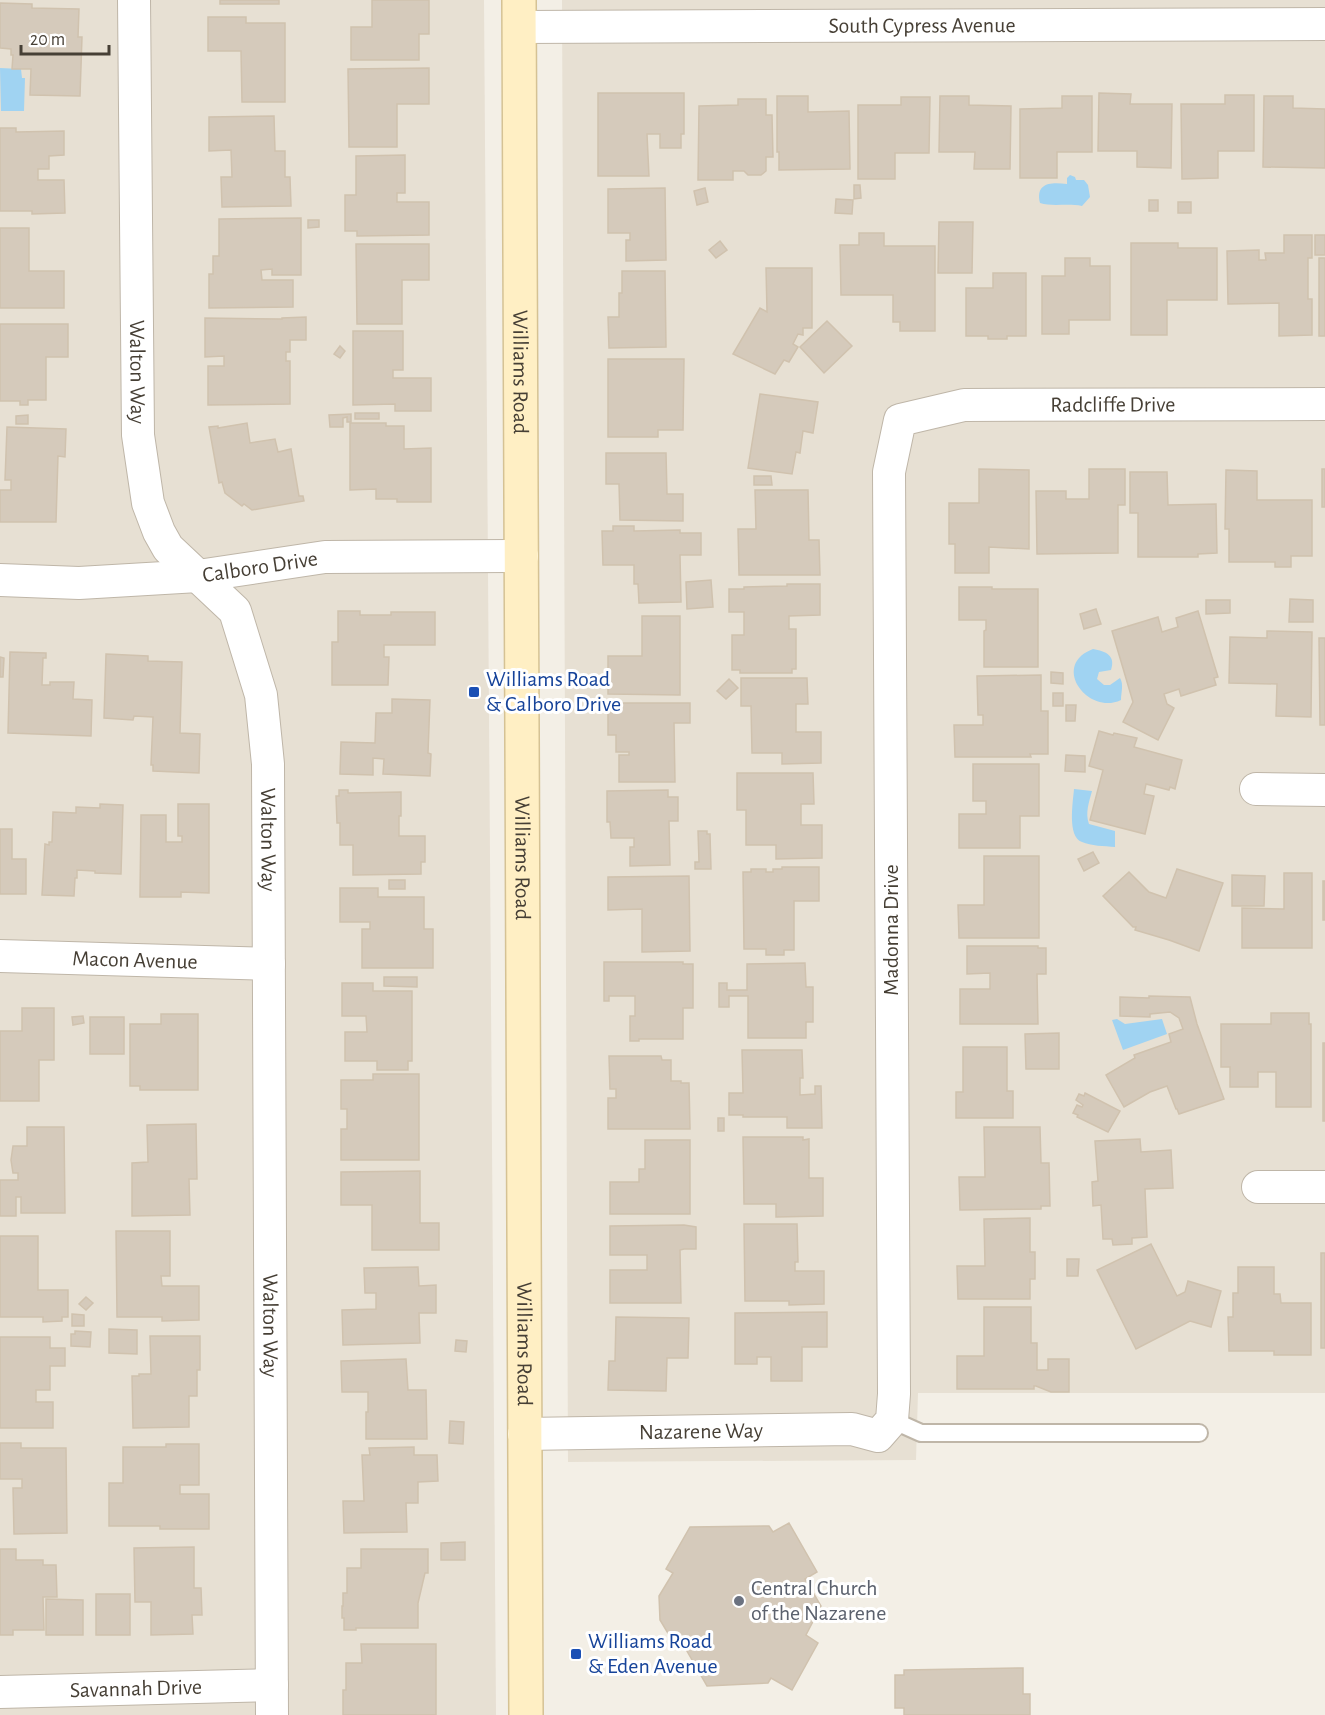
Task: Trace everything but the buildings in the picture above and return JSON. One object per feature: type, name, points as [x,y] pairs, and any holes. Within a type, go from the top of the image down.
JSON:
[{"type":"street","name":"Walton Way","points":[[134,0],[138,435],[148,503],[168,548],[234,611],[261,695],[268,764],[272,1700]]},
{"type":"street","name":"South Cypress Avenue","points":[[520,14],[1147,13],[1325,24]]},
{"type":"street","name":"Williams Road","points":[[520,14],[526,1715]]},
{"type":"street","name":"Radcliffe Drive","points":[[900,420],[964,405],[1325,404]]},
{"type":"street","name":"Madonna Drive","points":[[885,1428],[894,1370],[889,472],[900,420]]},
{"type":"street","name":"Calboro Drive","points":[[0,580],[79,583],[198,576],[325,557],[522,556]]},
{"type":"street","points":[[1256,789],[1325,790]]},
{"type":"street","name":"Macon Avenue","points":[[0,956],[269,964]]},
{"type":"street","points":[[1258,1186],[1325,1187]]},
{"type":"street","name":"Nazarene Way","points":[[524,1434],[885,1428]]},
{"type":"street","name":"Savannah Drive","points":[[0,1692],[272,1700]]},
{"type":"lane","points":[[885,1428],[921,1433],[1199,1433]]},
{"type":"shaded area","points":[[0,0],[484,0],[496,1715],[0,1715]]},
{"type":"shaded area","points":[[562,0],[1325,0],[1325,1393],[918,1393],[916,1460],[568,1462]]},
{"type":"water","points":[[0,68],[21,69],[22,78],[25,78],[24,111],[1,111]]},
{"type":"water","points":[[1070,175],[1076,180],[1084,180],[1088,185],[1090,197],[1082,206],[1040,203],[1039,196],[1042,187],[1056,183],[1067,184],[1067,178]]},
{"type":"water","points":[[1093,649],[1106,653],[1111,658],[1111,670],[1099,672],[1097,679],[1104,685],[1110,685],[1120,678],[1121,700],[1109,703],[1097,701],[1086,695],[1079,686],[1074,676],[1075,666],[1081,656]]},
{"type":"water","points":[[1074,789],[1092,791],[1087,812],[1089,824],[1115,831],[1115,847],[1089,844],[1077,839],[1072,819]]},
{"type":"water","points":[[1117,1019],[1125,1024],[1162,1019],[1167,1034],[1123,1050],[1112,1020]]},
{"type":"place","name":"Williams Road & Calboro Drive","points":[[474,692]]},
{"type":"place","name":"Central Church of the Nazarene","points":[[739,1601]]},
{"type":"place","name":"Williams Road & Eden Avenue","points":[[576,1654]]}]
